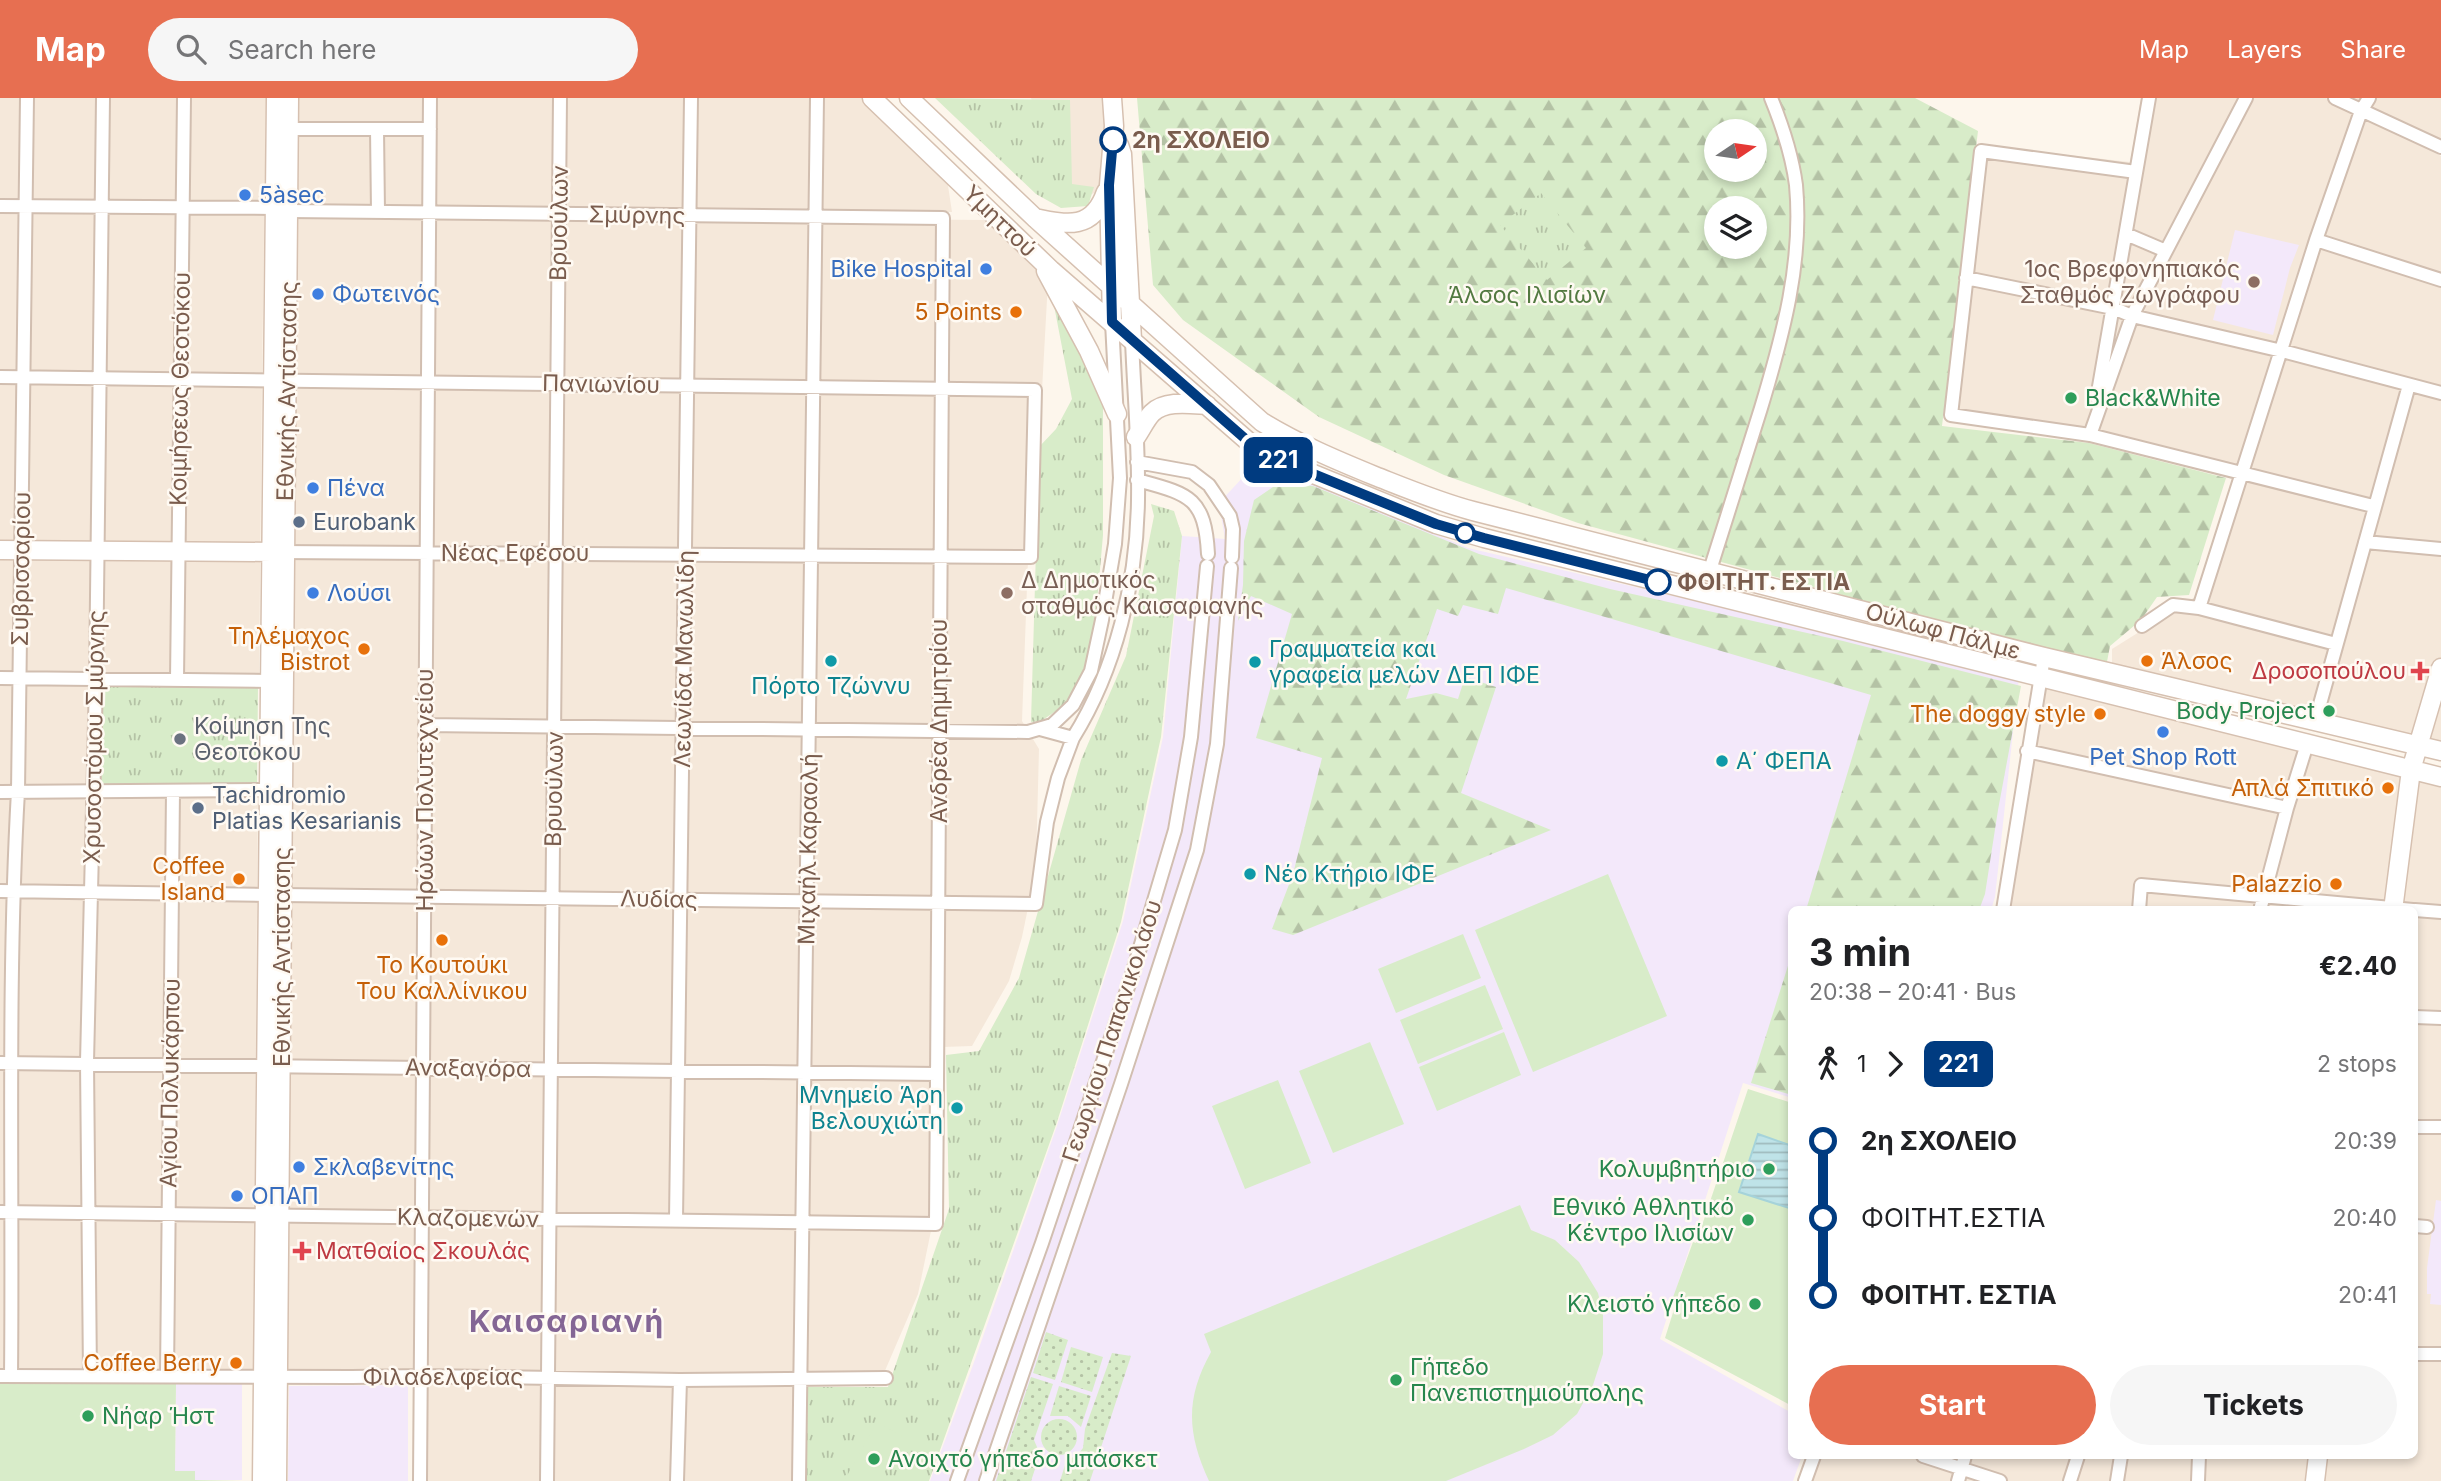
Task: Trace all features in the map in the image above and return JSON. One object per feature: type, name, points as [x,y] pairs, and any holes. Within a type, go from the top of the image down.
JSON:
[{"type":"main road","name":"Εθνικής Αντίστασης","points":[[276,98],[282,210],[271,1377],[277,1481]]},
{"type":"main road","name":"Εθνικής Αντίστασης","points":[[282,210],[289,98]]},
{"type":"main road","name":"Υμηττού","points":[[872,98],[1039,258],[1132,340]]},
{"type":"main road","name":"Υμηττού","points":[[909,98],[1035,218],[1132,305]]},
{"type":"main road","points":[[1112,98],[1114,126],[1109,185],[1112,322]]},
{"type":"main road","points":[[1114,126],[1122,154],[1132,340]]},
{"type":"main road","points":[[1035,218],[1057,223],[1090,218],[1099,210],[1109,185]]},
{"type":"main road","points":[[1039,258],[1089,351],[1117,414]]},
{"type":"main road","name":"Ούλωφ Πάλμε","points":[[1132,305],[1262,422],[1301,445],[1442,503],[2044,657],[2441,751]]},
{"type":"main road","name":"Ούλωφ Πάλμε","points":[[1132,340],[1250,443],[1279,460],[1436,524],[2441,777]]},
{"type":"main road","points":[[1136,437],[1152,413],[1163,407],[1178,404],[1207,405]]},
{"type":"main road","name":"Νέας Εφέσου","points":[[0,550],[279,552]]},
{"type":"main road","name":"Εθνικής Αντίστασης","points":[[275,895],[270,790],[271,681],[279,552]]},
{"type":"main road","points":[[2394,906],[2411,770],[2441,668]]},
{"type":"main road","name":"Εθνικής Αντίστασης","points":[[262,1481],[271,1377]]},
{"type":"main road","points":[[2315,1481],[2318,1459]]},
{"type":"street","name":"Συβρισσαρίου","points":[[5,1376],[6,891],[18,792],[27,98]]},
{"type":"street","name":"Χρυσοστόμου Σμύρνης","points":[[90,1376],[88,1062],[103,98]]},
{"type":"street","name":"Κοιμήσεως Θεοτόκου","points":[[177,680],[184,98]]},
{"type":"street","name":"Ηρώων Πολυτεχνείου","points":[[420,1481],[430,98]]},
{"type":"street","name":"Βρυούλων","points":[[547,1481],[561,98]]},
{"type":"street","name":"Λεωνίδα Μανωλίδη","points":[[676,1220],[691,98]]},
{"type":"street","name":"Μιχαήλ Καραολή","points":[[799,1481],[817,98]]},
{"type":"street","points":[[1710,570],[1779,347],[1797,250],[1795,181],[1783,128],[1771,98]]},
{"type":"street","points":[[2090,435],[2149,98]]},
{"type":"street","points":[[2090,435],[2132,316],[2246,98]]},
{"type":"street","points":[[2335,98],[2441,148]]},
{"type":"street","points":[[2199,608],[2316,240],[2361,111],[2369,98]]},
{"type":"street","points":[[289,129],[430,129]]},
{"type":"street","points":[[377,129],[378,212]]},
{"type":"street","points":[[2136,172],[1981,151],[1951,415],[2090,435],[2373,506]]},
{"type":"street","name":"Σμύρνης","points":[[0,206],[943,219]]},
{"type":"street","name":"Ανδρέα Δημητρίου","points":[[936,1224],[943,219]]},
{"type":"street","points":[[2126,234],[2166,251]]},
{"type":"street","points":[[2316,240],[2441,279]]},
{"type":"street","points":[[1966,278],[2113,309],[2441,393]]},
{"type":"street","points":[[425,725],[1028,732],[1052,725],[1073,705],[1091,671],[1115,544],[1120,478],[1112,322]]},
{"type":"street","points":[[1040,729],[1073,738],[1101,684],[1126,604],[1134,553],[1137,480],[1132,340]]},
{"type":"street","name":"Πανιωνίου","points":[[0,377],[1035,390],[1031,557]]},
{"type":"street","points":[[2315,722],[2373,506],[2409,385]]},
{"type":"street","name":"Γεωργίου Παπανικολάου","points":[[986,1481],[1121,1084],[1197,850],[1217,744],[1233,529],[1230,516],[1209,485],[1192,472],[1137,462]]},
{"type":"street","name":"Γεωργίου Παπανικολάου","points":[[957,1481],[1042,1244],[1123,1003],[1175,830],[1191,737],[1207,560],[1207,531],[1196,506],[1180,492],[1137,480]]},
{"type":"street","points":[[2365,542],[2441,549]]},
{"type":"street","name":"Νέας Εφέσου","points":[[279,552],[1031,557]]},
{"type":"street","points":[[2142,625],[2173,605],[2199,608],[2336,644]]},
{"type":"street","points":[[2004,906],[2044,657]]},
{"type":"street","points":[[0,678],[271,681]]},
{"type":"street","name":"Λυδίας","points":[[6,891],[1036,904],[1047,822],[1058,778],[1073,738]]},
{"type":"street","points":[[2261,906],[2307,744]]},
{"type":"street","points":[[2027,751],[2287,808]]},
{"type":"street","points":[[0,792],[270,790]]},
{"type":"street","name":"Αγίου Πολυκάρπου","points":[[167,1376],[173,791]]},
{"type":"street","points":[[2139,906],[2141,885],[2361,906]]},
{"type":"street","points":[[2418,910],[2441,912]]},
{"type":"street","points":[[2418,1017],[2441,1018]]},
{"type":"street","name":"Αναξαγόρα","points":[[5,1063],[937,1074]]},
{"type":"street","points":[[2418,1127],[2441,1127]]},
{"type":"street","name":"Κλαζομενών","points":[[6,1212],[936,1224]]},
{"type":"street","points":[[2418,1354],[2441,1354]]},
{"type":"street","name":"Φιλαδελφείας","points":[[5,1376],[421,1376],[680,1380],[886,1378]]},
{"type":"street","points":[[677,1481],[680,1380]]},
{"type":"street","points":[[1805,1481],[1813,1459]]},
{"type":"street","points":[[1933,1459],[2000,1481]]},
{"type":"street","points":[[2070,1481],[2077,1459]]},
{"type":"street","points":[[2117,1481],[2120,1459]]},
{"type":"street","points":[[2198,1481],[2199,1459]]},
{"type":"shaded area","points":[[0,98],[266,98],[262,378],[0,373]]},
{"type":"shaded area","points":[[296,98],[866,98],[947,179],[952,212],[296,206]]},
{"type":"shaded area","points":[[1031,98],[1106,98],[1103,164],[1098,192],[1089,195],[1065,194]]},
{"type":"shaded area","points":[[2141,98],[2326,98],[2441,156],[2441,747],[2112,668],[2112,649],[2195,597],[2237,476],[2091,439],[1945,421],[1979,145],[2130,162]]},
{"type":"shaded area","points":[[2346,98],[2441,98],[2441,142]]},
{"type":"shaded area","points":[[293,215],[988,220],[1048,281],[1033,555],[290,547]]},
{"type":"shaded area","name":"1ος Βρεφονηπιακός Σταθμός Ζωγράφου","points":[[2235,230],[2299,245],[2290,268],[2273,335],[2213,320]]},
{"type":"shaded area","points":[[0,380],[262,384],[259,677],[0,674]]},
{"type":"shaded area","points":[[1259,460],[1468,548],[2019,677],[1992,906],[1788,906],[1788,1097],[1743,1083],[1660,1339],[1788,1411],[1788,1459],[1801,1459],[1793,1481],[930,1481],[1057,1126],[1123,921],[1163,737],[1182,536],[1225,539],[1219,503]]},
{"type":"shaded area","points":[[289,556],[1028,560],[1022,721],[1039,749],[1035,900],[288,891]]},
{"type":"shaded area","points":[[0,681],[91,682],[88,794],[258,792],[253,1374],[0,1369]]},
{"type":"shaded area","points":[[2045,686],[2405,775],[2388,906],[2011,906]]},
{"type":"shaded area","points":[[2418,776],[2441,781],[2441,1481],[2323,1481],[2326,1459],[2418,1459],[2418,906],[2401,906]]},
{"type":"shaded area","points":[[287,898],[1028,908],[1009,981],[972,1046],[943,1047],[933,1221],[289,1213]]},
{"type":"shaded area","points":[[2436,1200],[2441,1201],[2441,1305],[2430,1304],[2431,1294],[2427,1294],[2427,1268]]},
{"type":"shaded area","points":[[286,1219],[932,1226],[918,1294],[884,1373],[794,1374],[792,1481],[426,1481],[426,1372],[283,1372]]},
{"type":"shaded area","points":[[176,1384],[242,1384],[242,1480],[195,1480],[175,1471]]},
{"type":"shaded area","points":[[408,1385],[408,1481],[288,1481],[289,1386]]},
{"type":"shaded area","points":[[1818,1459],[2315,1459],[2311,1481],[1811,1481]]},
{"type":"green space","points":[[935,98],[1070,100],[1072,184],[1094,187],[1088,206],[1061,208],[1036,194]]},
{"type":"green space","name":"Άλσος Ιλισίων","points":[[1137,98],[1915,98],[1978,131],[1942,426],[2089,443],[2226,478],[2189,595],[2157,597],[2141,620],[2110,646],[2106,667],[1578,523],[1444,475],[1319,417],[1183,320],[1153,285]]},
{"type":"green space","points":[[1541,193],[1586,248],[1547,280],[1500,225]]},
{"type":"green space","points":[[1051,290],[1103,401],[1103,535],[1094,637],[1088,664],[1077,687],[1062,707],[1041,721],[1031,722],[1039,447],[1056,429],[1072,399]]},
{"type":"green space","points":[[1279,483],[1313,486],[1479,554],[1610,589],[1843,641],[2021,686],[1985,894],[1980,906],[1807,906],[1871,695],[1506,588],[1498,614],[1463,605],[1458,616],[1437,609],[1406,699],[1436,693],[1458,699],[1465,677],[1496,687],[1461,793],[1551,830],[1293,935],[1272,929],[1293,874],[1322,758],[1256,738],[1292,614],[1251,596],[1238,621],[1243,585],[1244,541],[1254,500]]},
{"type":"green space","points":[[1151,504],[1174,511],[1182,536],[1161,737],[1121,922],[1056,1125],[929,1481],[804,1481],[807,1387],[888,1387],[949,1209],[946,1055],[979,1051],[1019,978],[1081,760],[1126,656],[1154,516]]},
{"type":"green space","points":[[102,685],[258,687],[257,787],[101,785]]},
{"type":"green space","points":[[1608,874],[1667,1016],[1533,1072],[1475,930]]},
{"type":"green space","points":[[1463,934],[1481,978],[1396,1013],[1378,969]]},
{"type":"green space","points":[[1788,966],[1788,1094],[1751,1083]]},
{"type":"green space","points":[[1485,985],[1503,1029],[1418,1064],[1400,1020]]},
{"type":"green space","points":[[1504,1032],[1521,1075],[1437,1111],[1419,1067]]},
{"type":"green space","points":[[1370,1042],[1404,1124],[1333,1153],[1299,1071]]},
{"type":"green space","points":[[1278,1080],[1311,1163],[1245,1189],[1212,1106]]},
{"type":"green space","name":"Εθνικό Αθλητικό Κέντρο Ιλισίων","points":[[1748,1089],[1788,1102],[1788,1404],[1665,1338],[1676,1303],[1672,1300],[1693,1242],[1696,1243]]},
{"type":"green space","points":[[1520,1205],[1531,1230],[1555,1240],[1579,1262],[1598,1293],[1603,1314],[1603,1354],[1593,1385],[1577,1414],[1553,1435],[1446,1481],[1209,1481],[1196,1447],[1192,1416],[1197,1385],[1211,1352],[1204,1334]]},
{"type":"green space","points":[[1046,1332],[1068,1340],[1055,1380],[1033,1373]]},
{"type":"green space","points":[[1071,1347],[1103,1357],[1092,1392],[1061,1382]]},
{"type":"green space","points":[[1112,1353],[1131,1356],[1090,1481],[1060,1481],[1066,1462],[1083,1448],[1085,1429]]},
{"type":"green space","points":[[1031,1377],[1053,1384],[1034,1440],[1040,1454],[1031,1481],[996,1481]]},
{"type":"green space","name":"Νήαρ Ήστ","points":[[0,1383],[176,1384],[175,1471],[195,1471],[195,1480],[242,1481],[0,1481]]},
{"type":"green space","points":[[1059,1386],[1091,1396],[1081,1427],[1068,1416],[1050,1416]]},
{"type":"green space","points":[[1059,1419],[1071,1425],[1077,1437],[1071,1449],[1059,1455],[1047,1449],[1041,1437],[1047,1425]]},
{"type":"green space","name":"Ανοιχτό γήπεδο μπάσκετ","points":[[877,1422],[903,1437],[880,1481],[844,1481]]},
{"type":"water","name":"Κολυμβητήριο","points":[[1758,1134],[1788,1145],[1788,1208],[1739,1192]]},
{"type":"bus line","name":"221","points":[[1113,140],[1109,185],[1112,322],[1250,443],[1279,460],[1436,524],[1658,582]]},
{"type":"place","name":"2η ΣΧΟΛΕΙΟ","points":[[1113,140]]},
{"type":"place","name":"5àsec","points":[[245,195]]},
{"type":"place","name":"Bike Hospital","points":[[986,269]]},
{"type":"place","name":"1ος Βρεφονηπιακός Σταθμός Ζωγράφου","points":[[2254,282]]},
{"type":"place","name":"Φωτεινός","points":[[318,294]]},
{"type":"place","name":"5 Points","points":[[1016,312]]},
{"type":"place","name":"Black&White","points":[[2071,398]]},
{"type":"place","name":"Πένα","points":[[313,488]]},
{"type":"place","name":"Eurobank","points":[[299,522]]},
{"type":"place","name":"ΦΟΙΤΗΤ. ΕΣΤΙΑ","points":[[1658,582]]},
{"type":"place","name":"Λούσι","points":[[313,593]]},
{"type":"place","name":"Δ Δημοτικός σταθμός Καισαριανής","points":[[1007,593]]},
{"type":"place","name":"Τηλέμαχος Bistrot","points":[[364,649]]},
{"type":"place","name":"Πόρτο Τζώννυ","points":[[831,661]]},
{"type":"place","name":"Άλσος","points":[[2147,661]]},
{"type":"place","name":"Γραμματεία και γραφεία μελών ΔΕΠ ΙΦΕ","points":[[1255,662]]},
{"type":"place","name":"Δροσοπούλου","points":[[2420,671]]},
{"type":"place","name":"Body Project","points":[[2329,711]]},
{"type":"place","name":"The doggy style","points":[[2100,714]]},
{"type":"place","name":"Pet Shop Rott","points":[[2163,732]]},
{"type":"place","name":"Κοίμηση Της Θεοτόκου","points":[[180,739]]},
{"type":"place","name":"Α΄ ΦΕΠΑ","points":[[1722,761]]},
{"type":"place","name":"Απλά Σπιτικό","points":[[2388,788]]},
{"type":"place","name":"Tachidromio Platias Kesarianis","points":[[198,808]]},
{"type":"place","name":"Νέο Κτήριο ΙΦΕ","points":[[1250,874]]},
{"type":"place","name":"Coffee Island","points":[[239,879]]},
{"type":"place","name":"Palazzio","points":[[2336,884]]},
{"type":"place","name":"Το Κουτούκι Του Καλλίνικου","points":[[442,940]]},
{"type":"place","name":"Μνημείο Άρη Βελουχιώτη","points":[[957,1108]]},
{"type":"place","name":"Σκλαβενίτης","points":[[299,1167]]},
{"type":"place","name":"Κολυμβητήριο","points":[[1769,1169]]},
{"type":"place","name":"ΟΠΑΠ","points":[[237,1196]]},
{"type":"place","name":"Εθνικό Αθλητικό Κέντρο Ιλισίων","points":[[1748,1220]]},
{"type":"place","name":"Ματθαίος Σκουλάς","points":[[302,1251]]},
{"type":"place","name":"Κλειστό γήπεδο","points":[[1755,1304]]},
{"type":"place","name":"Coffee Berry","points":[[236,1363]]},
{"type":"place","name":"Γήπεδο Πανεπιστημιούπολης","points":[[1396,1380]]},
{"type":"place","name":"Νήαρ Ήστ","points":[[88,1416]]},
{"type":"place","name":"Ανοιχτό γήπεδο μπάσκετ","points":[[874,1459]]},
{"type":"district","name":"Καισαριανή","points":[[567,1321]]}]
